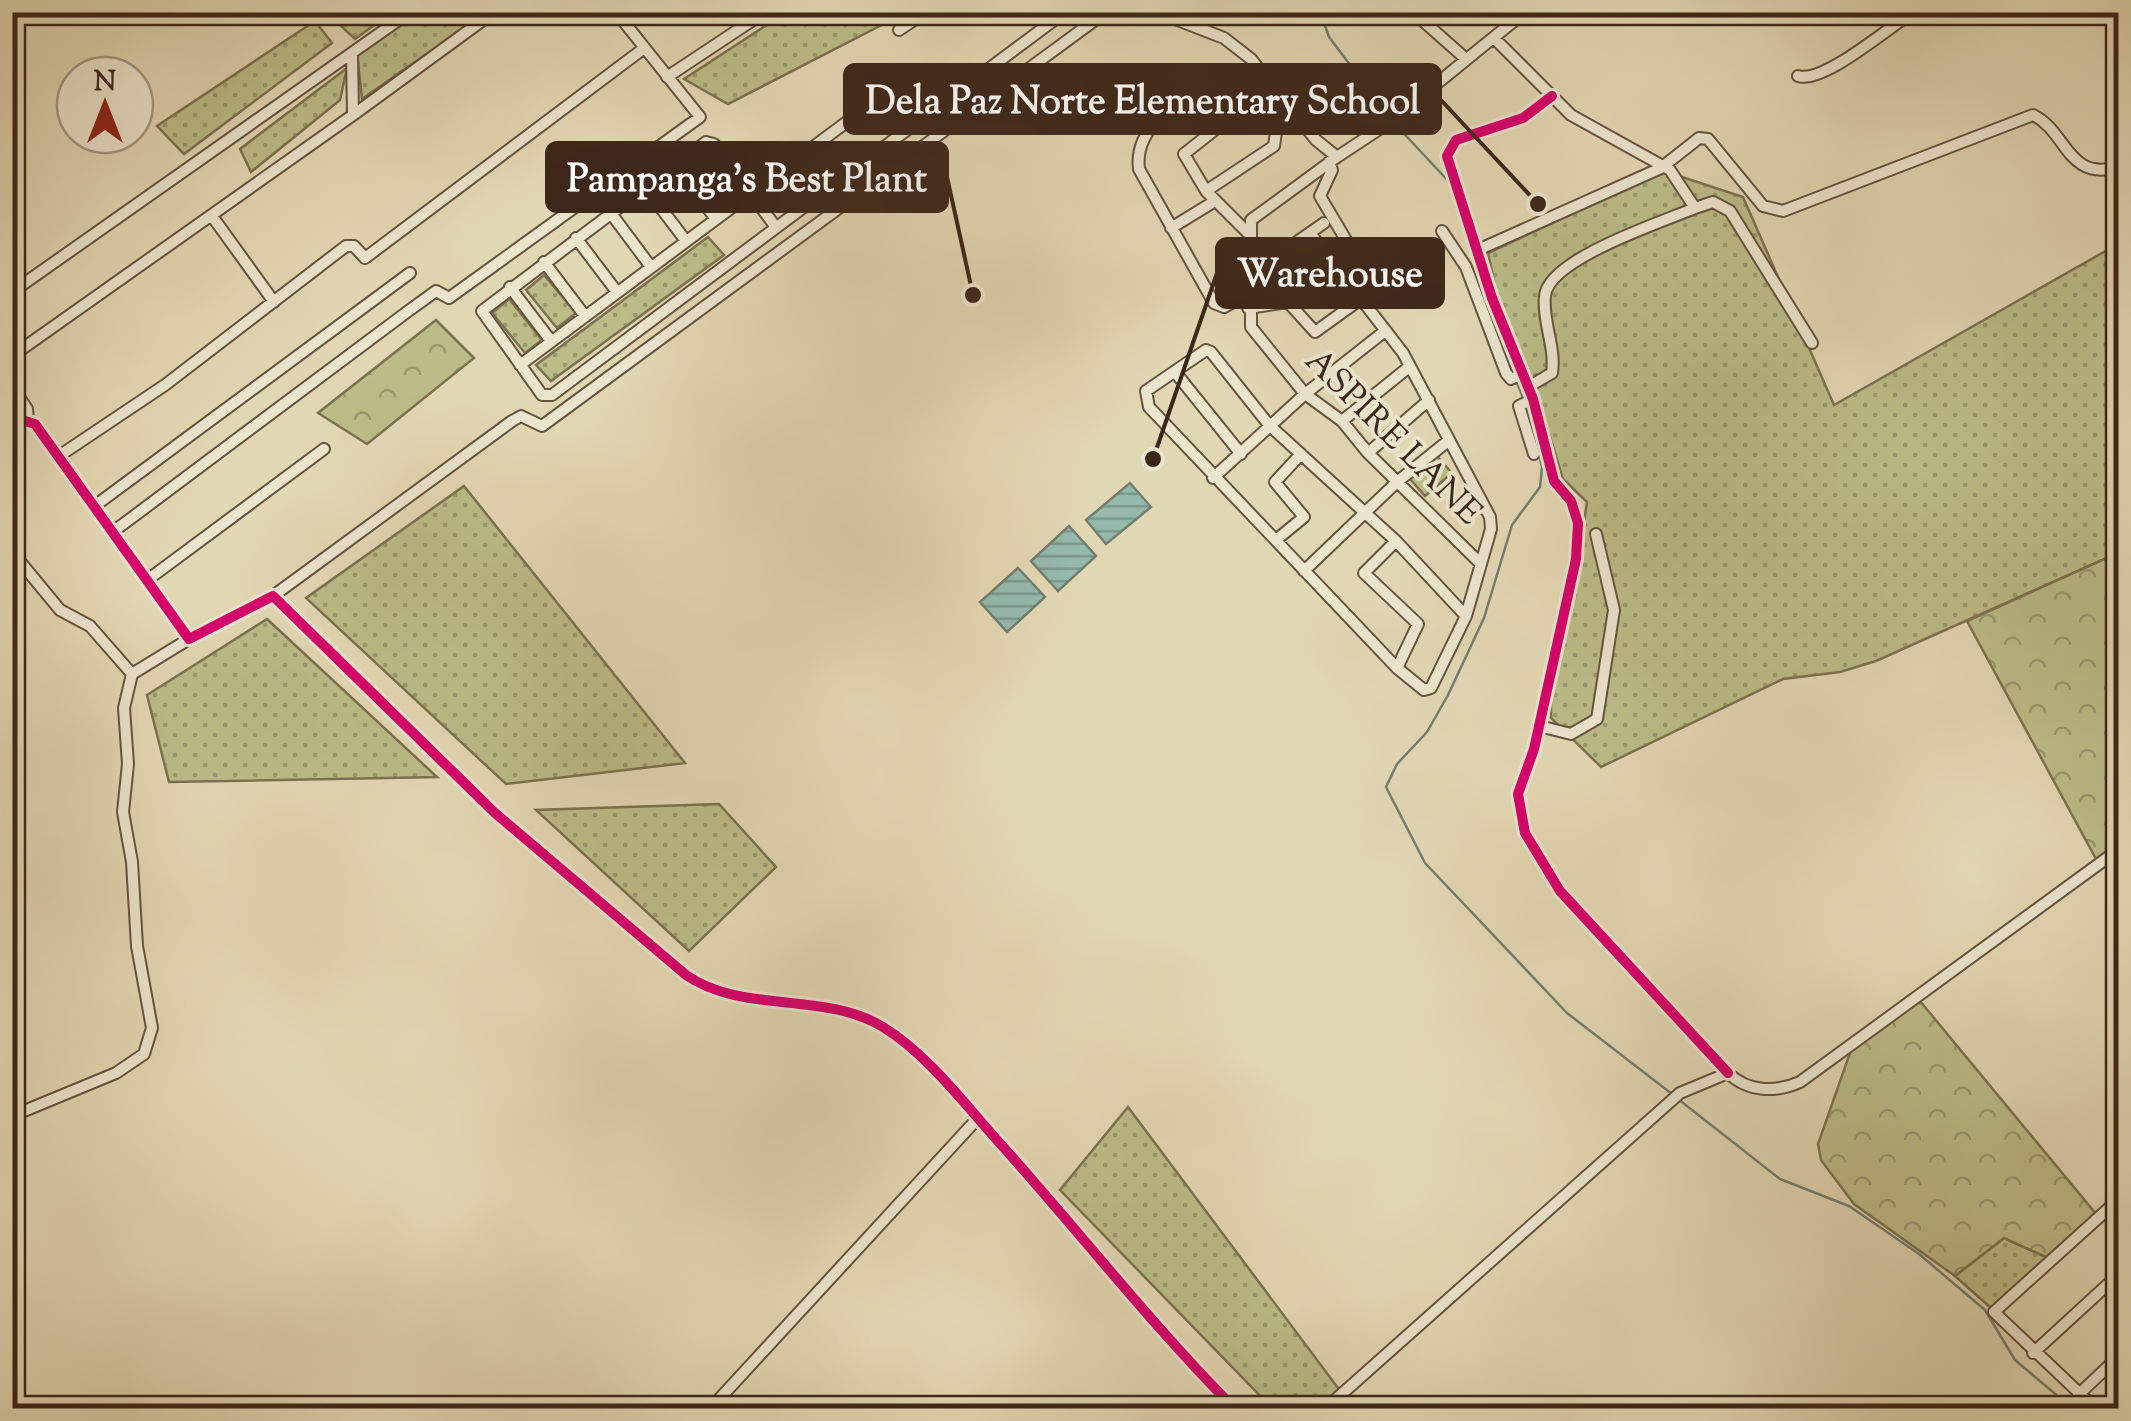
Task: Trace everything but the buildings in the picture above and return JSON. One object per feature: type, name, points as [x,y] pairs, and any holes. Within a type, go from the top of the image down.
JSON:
[{"type":"street","points":[[12,292],[410,12]]},
{"type":"street","points":[[12,356],[494,12]]},
{"type":"street","points":[[114,531],[407,312],[436,292],[449,298],[700,117],[616,12]]},
{"type":"street","points":[[667,76],[765,12]]},
{"type":"street","points":[[899,30],[926,12]]},
{"type":"street","points":[[775,226],[711,142],[706,142],[510,286],[482,311],[542,396],[552,395],[1064,12]]},
{"type":"street","points":[[12,1116],[116,1073],[144,1054],[152,1028],[137,946],[132,862],[123,812],[128,764],[124,708],[132,674],[273,596],[512,421],[522,416],[542,426],[1106,12]]},
{"type":"street","points":[[1157,12],[1224,38],[1251,60],[1333,160],[1320,196],[1352,252],[1394,300],[1406,300],[1426,290]]},
{"type":"street","points":[[1413,12],[1466,59]]},
{"type":"street","points":[[1250,102],[1184,154],[1214,201],[1248,232],[1256,214],[1390,120],[1526,12]]},
{"type":"street","points":[[1798,76],[1808,79],[1827,72],[1912,12]]},
{"type":"street","points":[[1494,38],[1571,114],[1676,177],[1695,208]]},
{"type":"street","points":[[59,456],[165,385],[346,246],[354,246],[365,258],[642,49]]},
{"type":"street","points":[[352,53],[352,114]]},
{"type":"street","points":[[1206,191],[1274,146],[1277,139],[1276,132],[1250,102],[1220,76],[1154,121],[1136,152],[1139,168],[1214,303],[1224,308],[1248,294]]},
{"type":"street","points":[[520,364],[883,95],[897,98],[916,122]]},
{"type":"street","points":[[1518,376],[1447,156],[1450,144],[1523,118],[1552,96]]},
{"type":"street","points":[[1480,249],[1661,168],[1699,138],[1708,139],[1763,206],[1783,211],[2033,115],[2083,166],[2102,172],[2118,167]]},
{"type":"street","points":[[675,165],[716,219]]},
{"type":"street","points":[[645,187],[686,241]]},
{"type":"street","points":[[1171,228],[1214,201]]},
{"type":"street","points":[[1528,397],[1552,373],[1544,301],[1552,278],[1570,264],[1713,202],[1730,211],[1812,343]]},
{"type":"street","points":[[610,212],[652,267]]},
{"type":"street","points":[[212,216],[274,302]]},
{"type":"street","points":[[1324,223],[1291,246],[1288,302],[1315,332],[1361,299]]},
{"type":"street","points":[[1442,231],[1466,267],[1528,397],[1535,434],[1554,481],[1576,509],[1579,536],[1538,726],[1518,794],[1525,833],[1560,891],[1742,1086],[1763,1089],[1800,1082],[2118,850]]},
{"type":"street","name":"ASPIRE LANE","points":[[1248,232],[1251,328],[1305,394],[1342,420],[1368,453],[1480,564]]},
{"type":"street","points":[[1310,233],[1410,367],[1490,516],[1491,529],[1466,616],[1432,688],[1424,690],[1397,668],[1214,478],[1146,400],[1146,391],[1206,350],[1211,352],[1270,425],[1367,511],[1466,616]]},
{"type":"street","points":[[576,238],[617,292]]},
{"type":"street","points":[[544,262],[585,316]]},
{"type":"street","points":[[96,505],[410,272]]},
{"type":"street","points":[[510,286],[551,341]]},
{"type":"street","points":[[1248,308],[1288,302]]},
{"type":"street","points":[[1214,478],[1305,394],[1385,331]]},
{"type":"street","points":[[1342,420],[1410,367]]},
{"type":"street","points":[[1176,372],[1240,454]]},
{"type":"street","points":[[12,386],[27,409],[28,420],[150,578],[190,639]]},
{"type":"street","points":[[1368,453],[1429,400]]},
{"type":"street","points":[[12,417],[28,420]]},
{"type":"street","points":[[1534,454],[1535,434]]},
{"type":"street","points":[[1304,572],[1397,482],[1448,441]]},
{"type":"street","points":[[150,578],[324,449]]},
{"type":"street","points":[[1276,540],[1304,517],[1276,482],[1301,454]]},
{"type":"street","points":[[1538,726],[1572,734],[1597,719],[1614,610],[1596,534]]},
{"type":"street","points":[[1396,541],[1364,573],[1418,624],[1397,668]]},
{"type":"street","points":[[12,552],[60,610],[90,626],[132,674]]},
{"type":"street","points":[[273,596],[495,813],[686,975],[714,990],[860,1016],[883,1027],[978,1118],[1152,1326],[1234,1408]]},
{"type":"street","points":[[1326,1408],[1658,1108],[1680,1093],[1728,1072]]},
{"type":"street","points":[[710,1408],[978,1118]]},
{"type":"street","points":[[2094,1408],[1996,1319],[1994,1312],[2118,1200]]},
{"type":"street","points":[[2034,1353],[2118,1275]]},
{"type":"street","points":[[2078,1395],[2118,1356]]},
{"type":"green space","points":[[327,13],[391,13],[355,39]]},
{"type":"green space","points":[[416,13],[485,13],[362,99],[357,53]]},
{"type":"green space","points":[[785,13],[905,13],[728,104],[684,79]]},
{"type":"green space","points":[[315,21],[332,43],[184,154],[157,126]]},
{"type":"green space","points":[[347,68],[340,100],[251,172],[240,149]]},
{"type":"green space","points":[[1664,171],[1743,197],[1834,405],[2118,244],[2118,553],[1876,661],[1840,672],[1783,679],[1601,767],[1551,718],[1551,690],[1568,625],[1587,502],[1563,479],[1532,378],[1497,295],[1488,253]]},
{"type":"green space","points":[[708,237],[724,255],[551,381],[536,365]]},
{"type":"green space","points":[[544,275],[576,313],[557,328],[526,290]]},
{"type":"green space","points":[[509,299],[542,340],[525,353],[492,313]]},
{"type":"green space","points":[[436,320],[474,358],[367,444],[318,413]]},
{"type":"green space","points":[[1437,456],[1452,473],[1425,496],[1410,479]]},
{"type":"green space","points":[[464,486],[685,763],[506,784],[306,598]]},
{"type":"green space","points":[[2109,557],[2118,577],[2118,844],[2096,859],[1967,621]]},
{"type":"green space","points":[[267,619],[437,777],[169,782],[147,695]]},
{"type":"green space","points":[[719,804],[776,867],[689,951],[536,810]]},
{"type":"green space","points":[[1920,1001],[2096,1214],[2048,1258],[2004,1238],[1955,1276],[1854,1204],[1821,1160],[1818,1144],[1851,1050]]},
{"type":"green space","points":[[1128,1107],[1341,1392],[1324,1408],[1272,1408],[1060,1190]]},
{"type":"green space","points":[[2004,1238],[2048,1258],[1992,1309],[1955,1276]]},
{"type":"shaded area","points":[[1130,483],[1151,507],[1106,544],[1086,520]]},
{"type":"shaded area","points":[[1069,526],[1096,556],[1058,591],[1031,561]]},
{"type":"shaded area","points":[[1018,568],[1045,597],[1007,632],[980,602]]},
{"type":"waterway","points":[[1320,12],[1329,37],[1390,118]]},
{"type":"waterway","points":[[1395,124],[1451,184]]},
{"type":"waterway","points":[[1473,252],[1488,312]]},
{"type":"waterway","points":[[1495,329],[1513,373]]},
{"type":"waterway","points":[[1516,380],[1524,400]]},
{"type":"waterway","points":[[1527,408],[1542,467],[1540,487],[1512,525],[1484,618],[1448,695],[1427,732],[1397,764],[1386,787],[1425,863],[1567,1013],[1672,1094]]},
{"type":"waterway","points":[[1678,1099],[1780,1179],[1849,1206],[1919,1254],[1985,1310],[2015,1360],[2072,1408]]},
{"type":"cycle path","points":[[1552,96],[1523,118],[1456,140],[1447,156],[1492,298],[1533,399],[1554,481],[1571,501],[1578,523],[1576,559],[1534,749],[1518,794],[1525,833],[1560,891],[1728,1073]]},
{"type":"cycle path","points":[[12,417],[35,424],[189,639],[273,596],[495,813],[686,975],[732,995],[860,1016],[899,1038],[944,1079],[1234,1408]]},
{"type":"place","name":"Dela Paz Norte Elementary School","points":[[1538,204]]},
{"type":"place","name":"Pampanga's Best Plant","points":[[973,295]]},
{"type":"place","name":"Warehouse","points":[[1153,459]]}]
